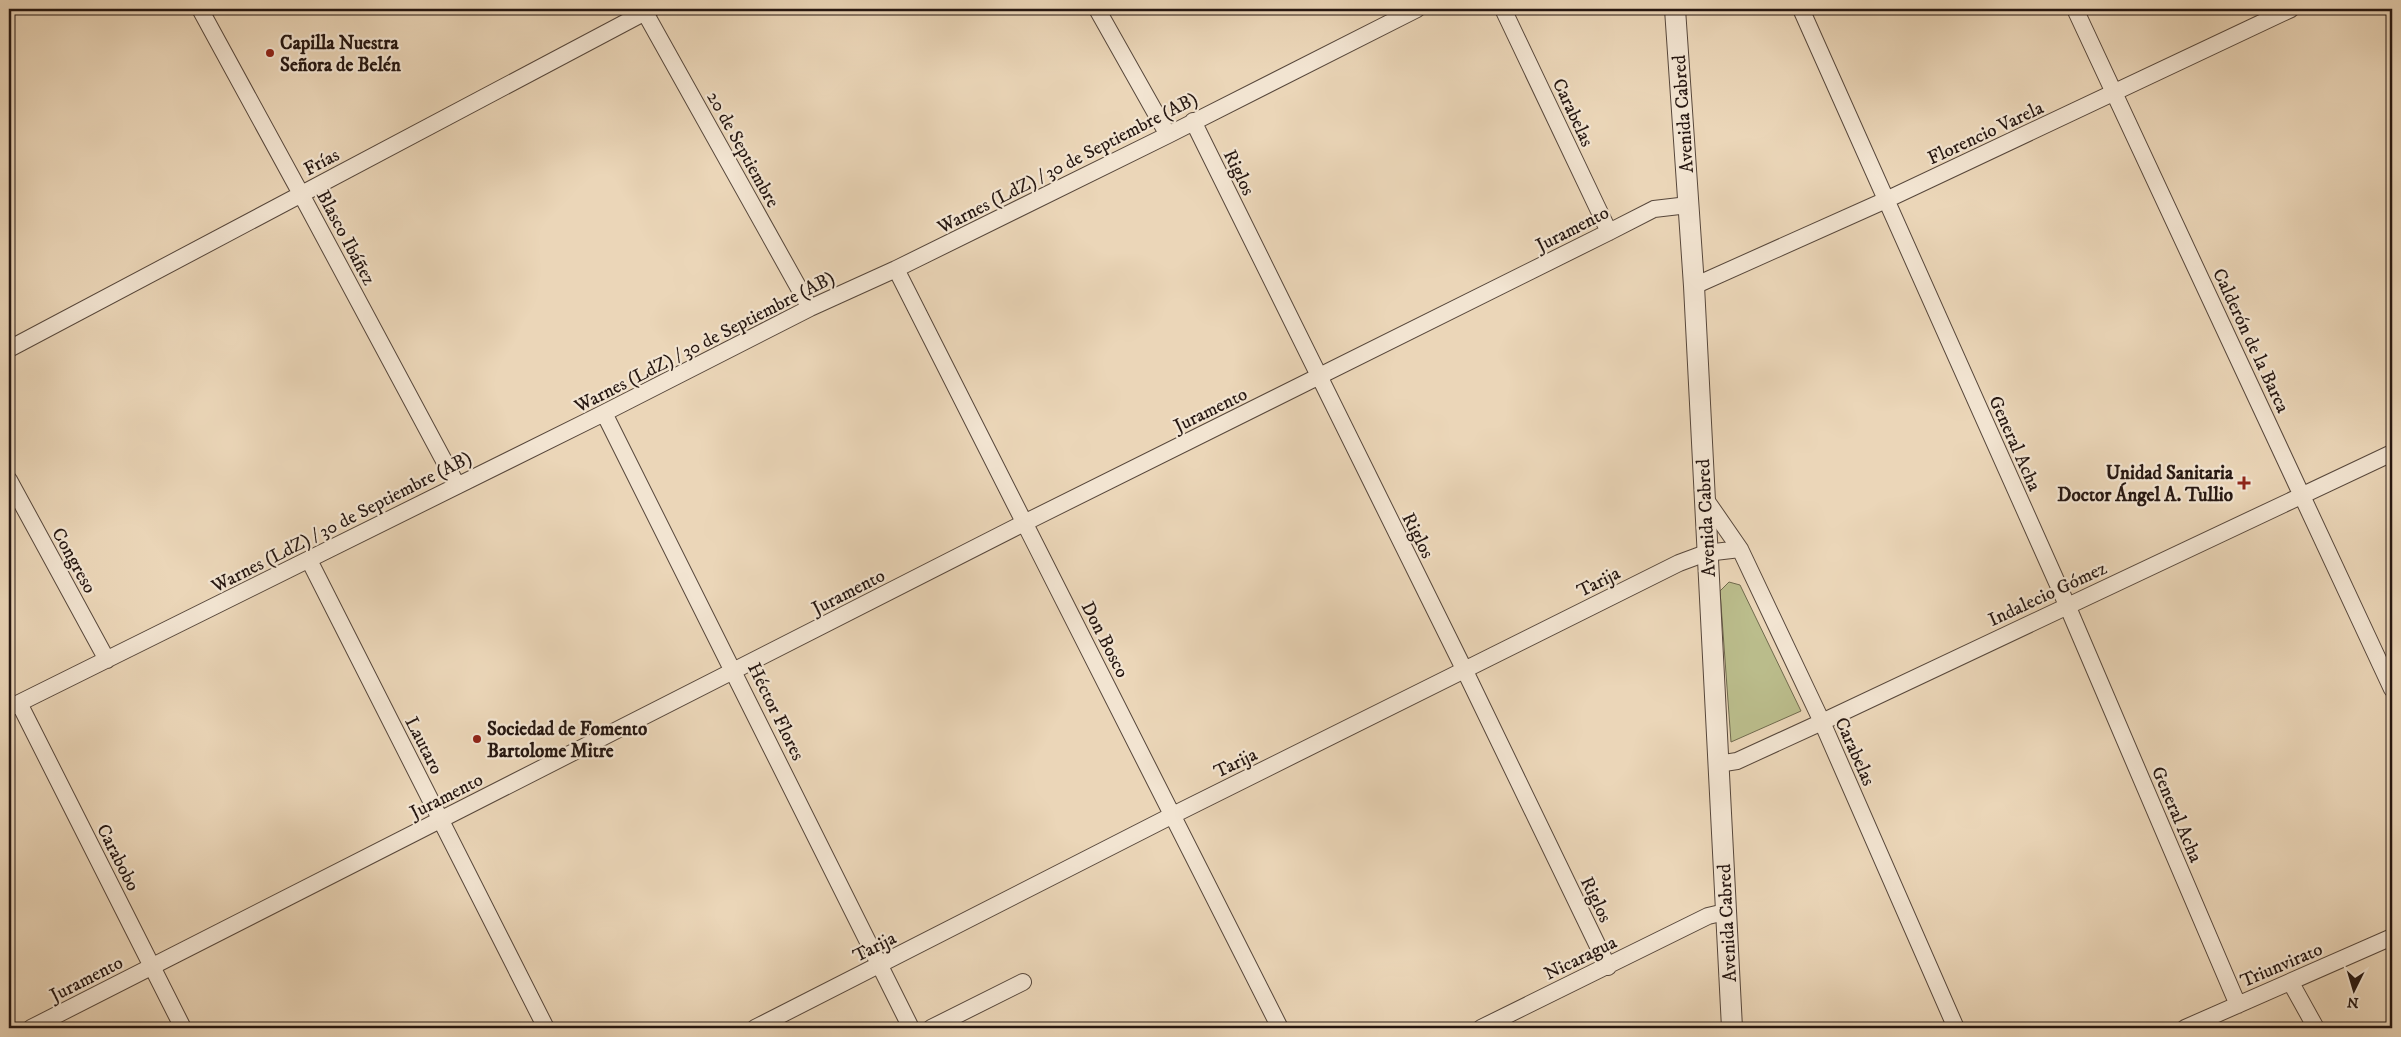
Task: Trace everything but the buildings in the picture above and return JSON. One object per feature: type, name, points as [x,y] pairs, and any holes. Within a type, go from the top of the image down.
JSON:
[{"type":"street","name":"Blasco Ibáñez","points":[[200,9],[302,194],[457,486]]},
{"type":"street","points":[[1097,9],[1168,135]]},
{"type":"street","name":"Warnes (LdZ) / 30 de Septiembre (AB)","points":[[14,706],[604,413],[810,308],[896,269],[1168,135],[1417,9]]},
{"type":"street","name":"Carabelas","points":[[1503,9],[1609,232]]},
{"type":"street","name":"Avenida Cabred","points":[[1675,9],[1694,286],[1706,553],[1732,1028]]},
{"type":"street","name":"General Acha","points":[[1801,9],[2067,605],[2238,1005]]},
{"type":"street","name":"Calderón de la Barca","points":[[2074,9],[2392,689]]},
{"type":"street","name":"Florencio Varela","points":[[1694,286],[1886,200],[2291,9]]},
{"type":"street","name":"Frías","points":[[9,349],[646,10]]},
{"type":"street","name":"20 de Septiembre","points":[[646,10],[810,308]]},
{"type":"street","name":"Riglos","points":[[1193,121],[1465,671],[1608,967]]},
{"type":"street","name":"Juramento","points":[[31,1028],[1024,523],[1654,209],[1688,205]]},
{"type":"street","name":"Don Bosco","points":[[896,269],[1280,1028]]},
{"type":"street","name":"Héctor Flores","points":[[604,413],[735,671],[911,1028]]},
{"type":"street","name":"Indalecio Gómez","points":[[1718,764],[1736,761],[1822,722],[2392,453]]},
{"type":"street","name":"Congreso","points":[[9,480],[107,660]]},
{"type":"street","name":"Carabelas","points":[[1704,497],[1740,549],[1822,722],[1956,1028]]},
{"type":"street","name":"Tarija","points":[[755,1028],[880,966],[1173,815],[1679,563],[1706,553],[1740,549]]},
{"type":"street","name":"Lautaro","points":[[309,560],[546,1028]]},
{"type":"street","name":"Carabobo","points":[[14,706],[183,1028]]},
{"type":"street","name":"Nicaragua","points":[[1481,1028],[1708,916],[1725,912]]},
{"type":"street","name":"Triunvirato","points":[[2186,1028],[2392,937]]},
{"type":"street","points":[[931,1028],[1023,982]]},
{"type":"street","points":[[2291,983],[2316,1028]]},
{"type":"green space","points":[[1729,582],[1740,585],[1801,711],[1731,742],[1720,591]]},
{"type":"place","name":"Capilla Nuestra Señora de Belén","points":[[270,53]]},
{"type":"place","name":"Unidad Sanitaria Doctor Ángel A. Tullio","points":[[2244,483]]},
{"type":"place","name":"Sociedad de Fomento Bartolome Mitre","points":[[477,739]]}]
